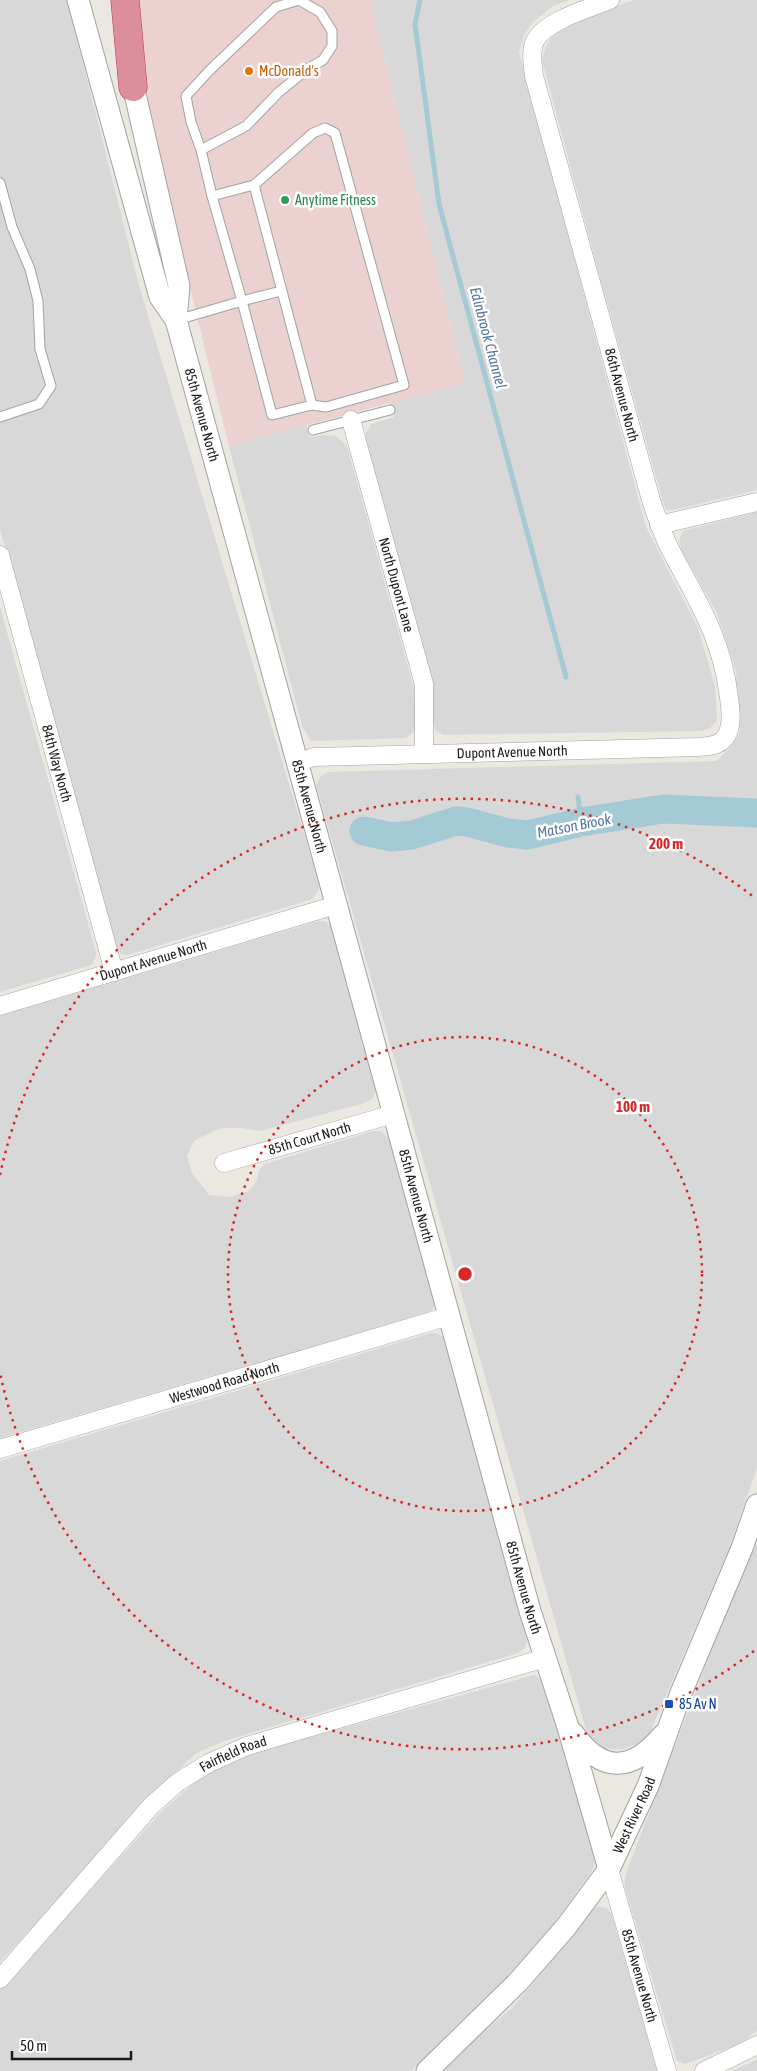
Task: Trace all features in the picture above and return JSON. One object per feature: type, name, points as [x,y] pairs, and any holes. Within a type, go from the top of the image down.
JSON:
[{"type":"highway","points":[[126,0],[134,87]]},
{"type":"street","name":"85th Avenue North","points":[[78,0],[160,297],[176,320],[530,1611],[568,1727],[668,2071]]},
{"type":"street","name":"85th Avenue North","points":[[114,0],[179,286],[176,320]]},
{"type":"street","name":"86th Avenue North","points":[[610,0],[559,21],[543,30],[534,42],[532,59],[534,76],[659,525],[706,616],[719,648],[728,686],[731,710],[729,729],[724,740]]},
{"type":"street","name":"North Dupont Lane","points":[[351,420],[424,684],[424,753]]},
{"type":"street","points":[[659,525],[757,502]]},
{"type":"street","name":"84th Way North","points":[[0,554],[114,972]]},
{"type":"street","name":"Dupont Avenue North","points":[[298,762],[314,758],[424,753],[699,747],[712,746],[724,740]]},
{"type":"street","name":"Dupont Avenue North","points":[[0,1006],[336,905]]},
{"type":"street","name":"85th Court North","points":[[224,1163],[393,1114]]},
{"type":"street","name":"Westwood Road North","points":[[0,1449],[449,1316]]},
{"type":"street","name":"West River Road","points":[[427,2071],[494,2007],[530,1969],[566,1927],[610,1869],[648,1786],[667,1730],[742,1548],[757,1505]]},
{"type":"street","name":"Fairfield Road","points":[[0,1979],[151,1806],[178,1782],[209,1763],[247,1746],[545,1658]]},
{"type":"street","points":[[568,1727],[588,1752],[596,1758],[617,1763],[641,1757],[650,1751],[667,1730]]},
{"type":"street","points":[[704,2071],[757,2045]]},
{"type":"lane","points":[[201,150],[246,126],[279,92],[306,70],[324,60],[332,46],[332,32],[320,12],[299,0],[276,7],[210,70],[186,96],[191,122],[201,150],[212,196],[272,416],[312,405],[326,407],[404,385],[335,133],[325,128],[314,133],[254,185],[212,196]]},
{"type":"lane","points":[[0,183],[12,227],[30,269],[38,301],[40,349],[51,386],[39,404],[0,417]]},
{"type":"lane","points":[[254,185],[312,405]]},
{"type":"lane","points":[[176,320],[281,291]]},
{"type":"lane","points":[[313,430],[390,410]]},
{"type":"shaded area","points":[[0,0],[67,0],[140,289],[320,887],[313,899],[127,955],[121,954],[117,949],[0,529]]},
{"type":"shaded area","points":[[131,0],[370,0],[465,383],[229,446],[149,123],[146,58]]},
{"type":"shaded area","points":[[370,0],[569,0],[553,6],[533,22],[524,35],[519,52],[646,527],[698,628],[715,686],[717,721],[710,728],[701,731],[443,735],[436,731],[433,722],[432,684],[365,443],[366,433],[371,424],[394,417],[390,403],[465,383]]},
{"type":"shaded area","points":[[633,0],[757,0],[757,490],[674,510],[667,510],[664,505],[601,281],[542,60],[546,46],[553,35],[563,28]]},
{"type":"shaded area","points":[[306,425],[309,437],[336,436],[347,446],[414,689],[416,730],[406,738],[311,741],[302,726],[229,446]]},
{"type":"shaded area","points":[[757,512],[757,1468],[728,1551],[649,1735],[639,1743],[623,1749],[600,1749],[588,1737],[316,785],[321,776],[328,772],[716,761],[731,747],[740,731],[736,671],[717,613],[682,551],[679,540],[683,531]]},
{"type":"shaded area","points":[[0,607],[96,952],[95,959],[91,965],[0,992]]},
{"type":"shaded area","points":[[319,921],[325,921],[332,926],[377,1089],[372,1099],[361,1104],[261,1131],[224,1128],[213,1131],[194,1141],[187,1156],[192,1173],[209,1195],[229,1197],[249,1191],[257,1180],[259,1170],[265,1164],[373,1131],[381,1131],[391,1141],[436,1302],[433,1309],[429,1312],[0,1438],[0,1016]]},
{"type":"shaded area","points":[[431,1333],[445,1338],[528,1639],[524,1649],[518,1653],[224,1741],[195,1754],[0,1962],[0,1461]]},
{"type":"shaded area","points":[[757,1531],[757,2031],[739,2044],[685,2064],[677,2061],[625,1888],[625,1876]]},
{"type":"shaded area","points":[[534,1675],[544,1681],[596,1860],[591,1872],[538,1946],[411,2071],[0,2071],[0,1990],[163,1810],[205,1773],[228,1760]]},
{"type":"shaded area","points":[[598,1906],[606,1908],[611,1913],[657,2071],[438,2071],[514,2006],[565,1945],[589,1912]]},
{"type":"shaded area","points":[[756,2060],[757,2071],[732,2071]]},
{"type":"waterway","name":"Edinbrook Channel","points":[[420,0],[415,24],[439,204],[566,677]]},
{"type":"waterway","points":[[578,797],[581,822]]},
{"type":"waterway","name":"Matson Brook","points":[[364,831],[392,837],[412,835],[456,821],[508,833],[528,835],[581,822],[663,809],[757,813]]},
{"type":"place","name":"McDonald's","points":[[249,71]]},
{"type":"place","name":"Anytime Fitness","points":[[285,200]]},
{"type":"place","name":"85 Av N","points":[[669,1704]]}]
